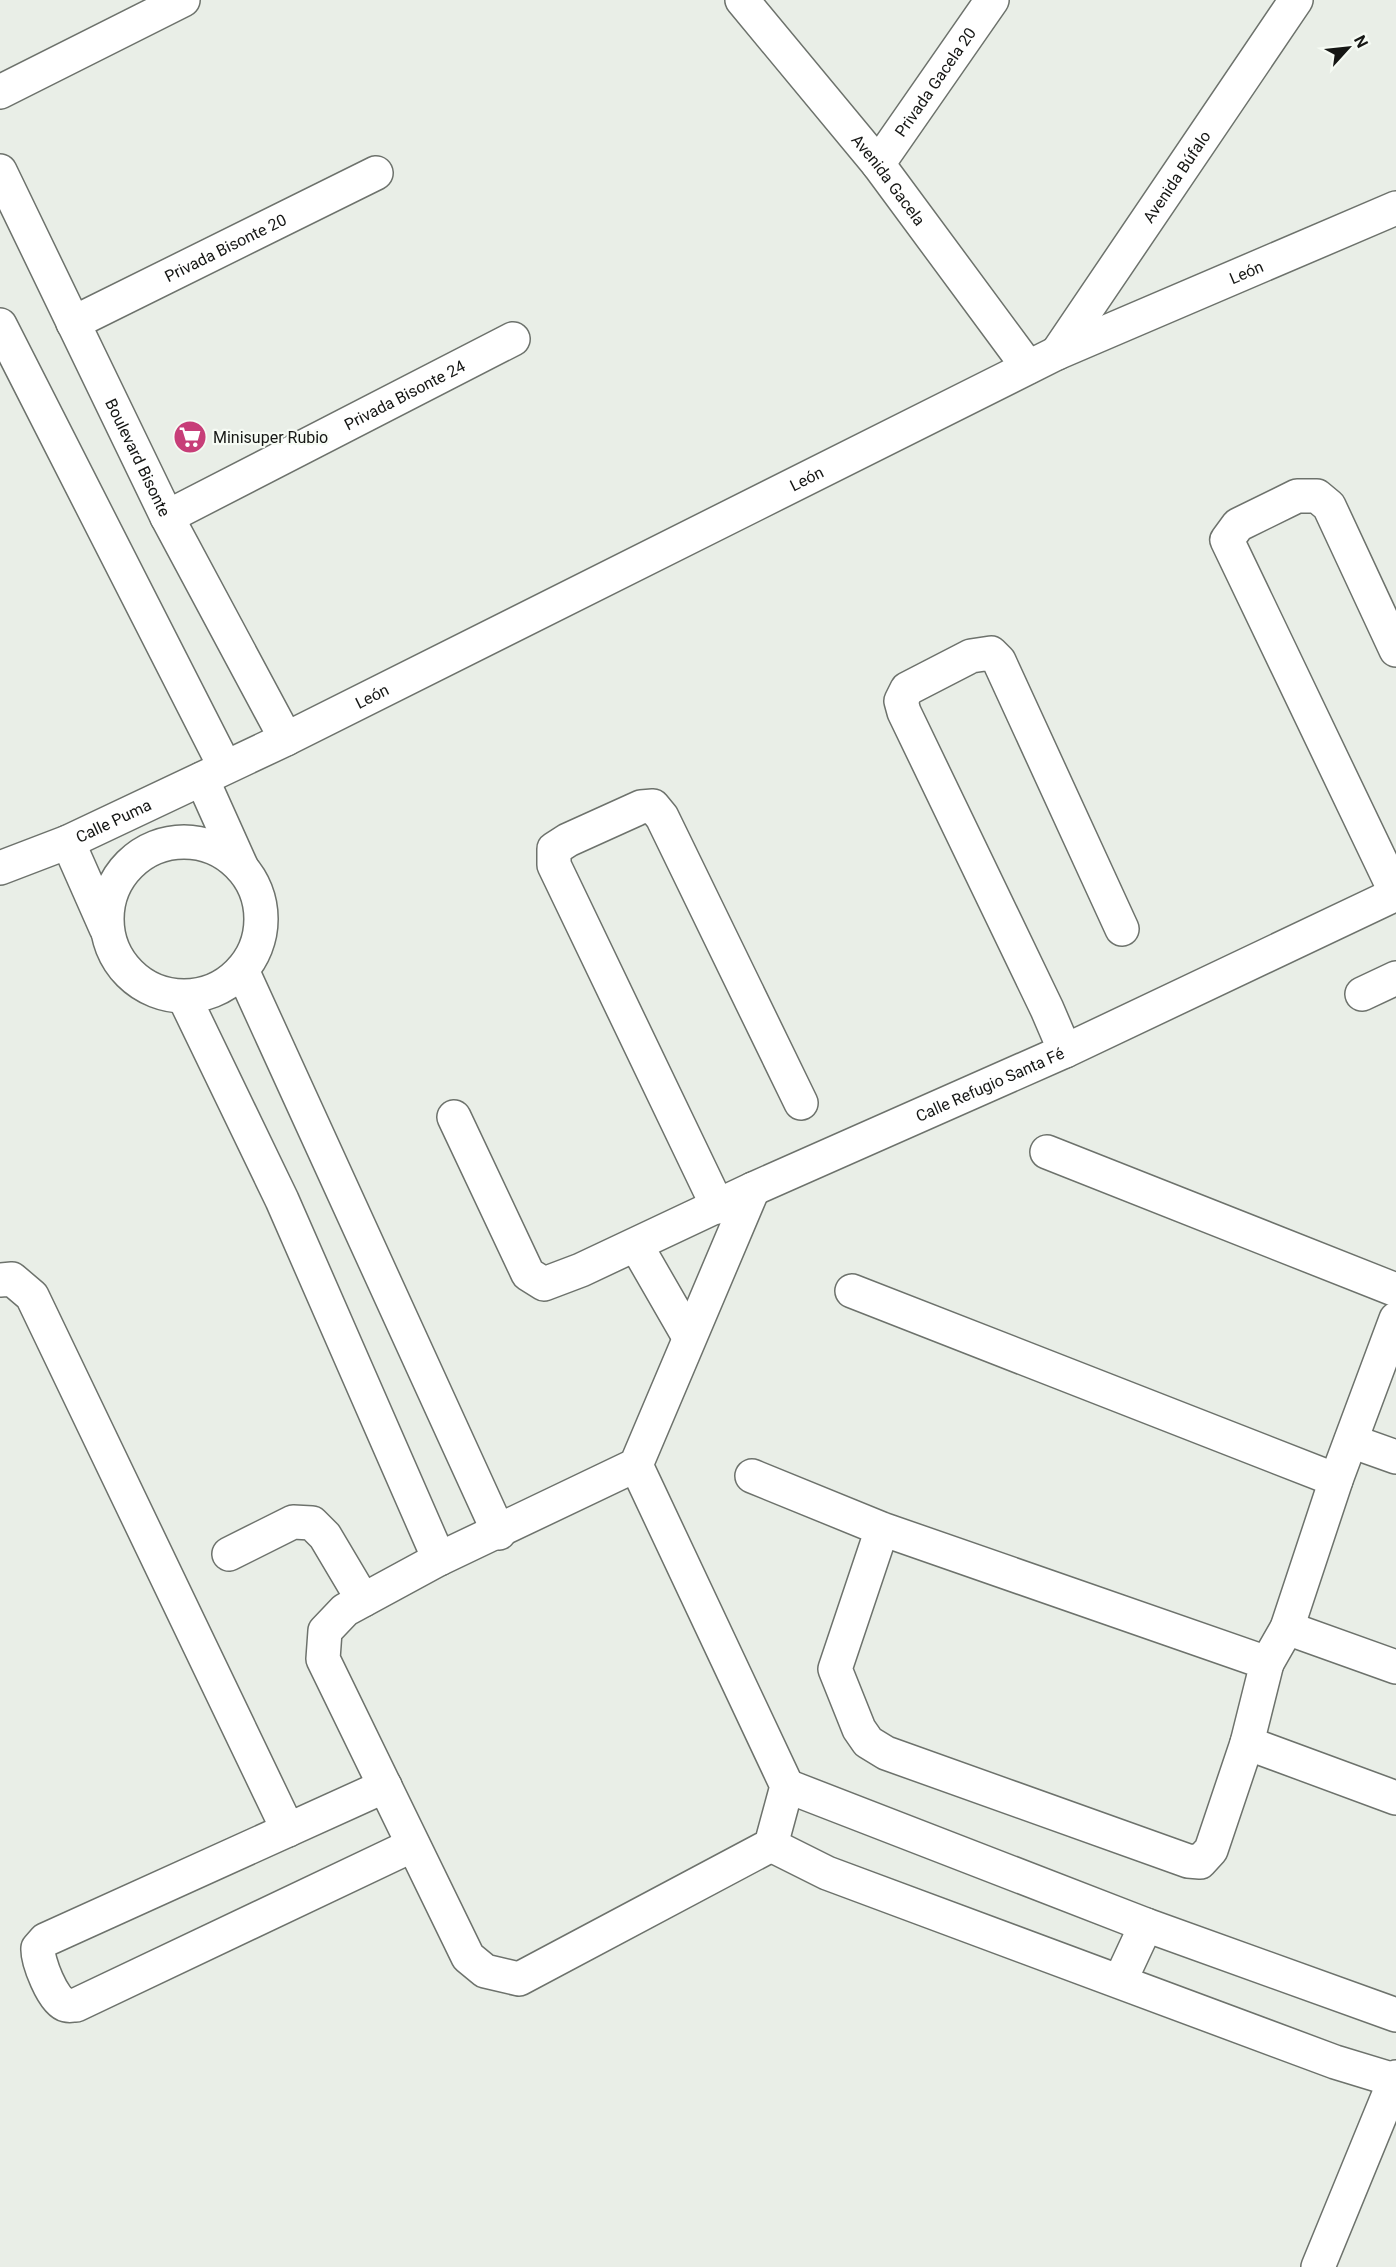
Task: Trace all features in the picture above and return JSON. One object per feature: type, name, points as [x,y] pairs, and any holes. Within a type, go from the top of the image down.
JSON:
[{"type":"street","points":[[0,92],[183,0]]},
{"type":"street","name":"Avenida Gacela","points":[[742,0],[878,164],[1028,368]]},
{"type":"street","name":"Privada Gacela 20","points":[[878,164],[992,0]]},
{"type":"street","name":"Avenida Búfalo","points":[[1057,353],[1296,0]]},
{"type":"street","name":"Boulevard Bisonte","points":[[0,171],[167,517],[286,739]]},
{"type":"street","name":"Privada Bisonte 20","points":[[73,323],[376,173]]},
{"type":"street","name":"León","points":[[213,773],[286,739],[1057,353],[1396,208]]},
{"type":"street","points":[[0,326],[213,773],[242,868],[254,887],[261,908],[261,930],[254,951],[242,970],[226,985],[206,994],[184,997],[162,994],[142,984],[125,970],[113,951],[107,930],[68,842]]},
{"type":"street","name":"Privada Bisonte 24","points":[[167,517],[513,339]]},
{"type":"street","points":[[1396,650],[1329,506],[1317,496],[1297,496],[1257,514],[1238,525],[1227,540],[1396,893]]},
{"type":"street","points":[[1065,1052],[1047,1009],[904,712],[901,701],[907,689],[971,656],[991,653],[999,661],[1122,929]]},
{"type":"street","name":"Calle Puma","points":[[0,868],[68,842],[213,773]]},
{"type":"street","points":[[718,1207],[554,865],[554,849],[641,807],[653,806],[662,817],[801,1103]]},
{"type":"street","points":[[107,930],[107,908],[113,886],[126,868],[142,854],[162,845],[184,841],[206,845],[225,854],[242,868]]},
{"type":"street","name":"Calle Refugio Santa Fé","points":[[454,1117],[528,1274],[544,1284],[581,1270],[753,1189],[1065,1052],[1396,893]]},
{"type":"street","points":[[242,970],[499,1533]]},
{"type":"street","points":[[1362,994],[1396,978]]},
{"type":"street","points":[[184,997],[282,1200],[440,1559]]},
{"type":"street","points":[[1047,1152],[1396,1290]]},
{"type":"street","points":[[636,1465],[788,1786],[771,1845],[519,1979],[485,1971],[468,1957],[323,1659],[325,1630],[345,1610],[440,1559],[499,1533],[636,1465],[753,1189]]},
{"type":"street","points":[[636,1245],[689,1337]]},
{"type":"street","points":[[0,1280],[12,1279],[32,1296],[288,1830]]},
{"type":"street","points":[[852,1291],[1336,1480]]},
{"type":"street","points":[[882,1529],[835,1669],[859,1729],[868,1743],[886,1753],[1188,1862],[1200,1862],[1211,1850],[1247,1743],[1267,1663],[1287,1628],[1336,1480],[1396,1319]]},
{"type":"street","points":[[1351,1441],[1396,1457]]},
{"type":"street","points":[[752,1476],[882,1529],[1267,1663]]},
{"type":"street","points":[[229,1554],[293,1522],[312,1523],[325,1536],[363,1600]]},
{"type":"street","points":[[1287,1628],[1396,1667]]},
{"type":"street","points":[[1247,1743],[1396,1798]]},
{"type":"street","points":[[385,1786],[45,1941],[38,1948],[37,1957],[57,1999],[66,2005],[76,2005],[413,1845]]},
{"type":"street","points":[[788,1786],[1146,1925],[1396,2015]]},
{"type":"street","points":[[771,1845],[827,1873],[1335,2062],[1395,2078],[1318,2267]]},
{"type":"street","points":[[1120,1981],[1146,1925]]},
{"type":"place","name":"Minisuper Rubio","points":[[190,437]]}]
